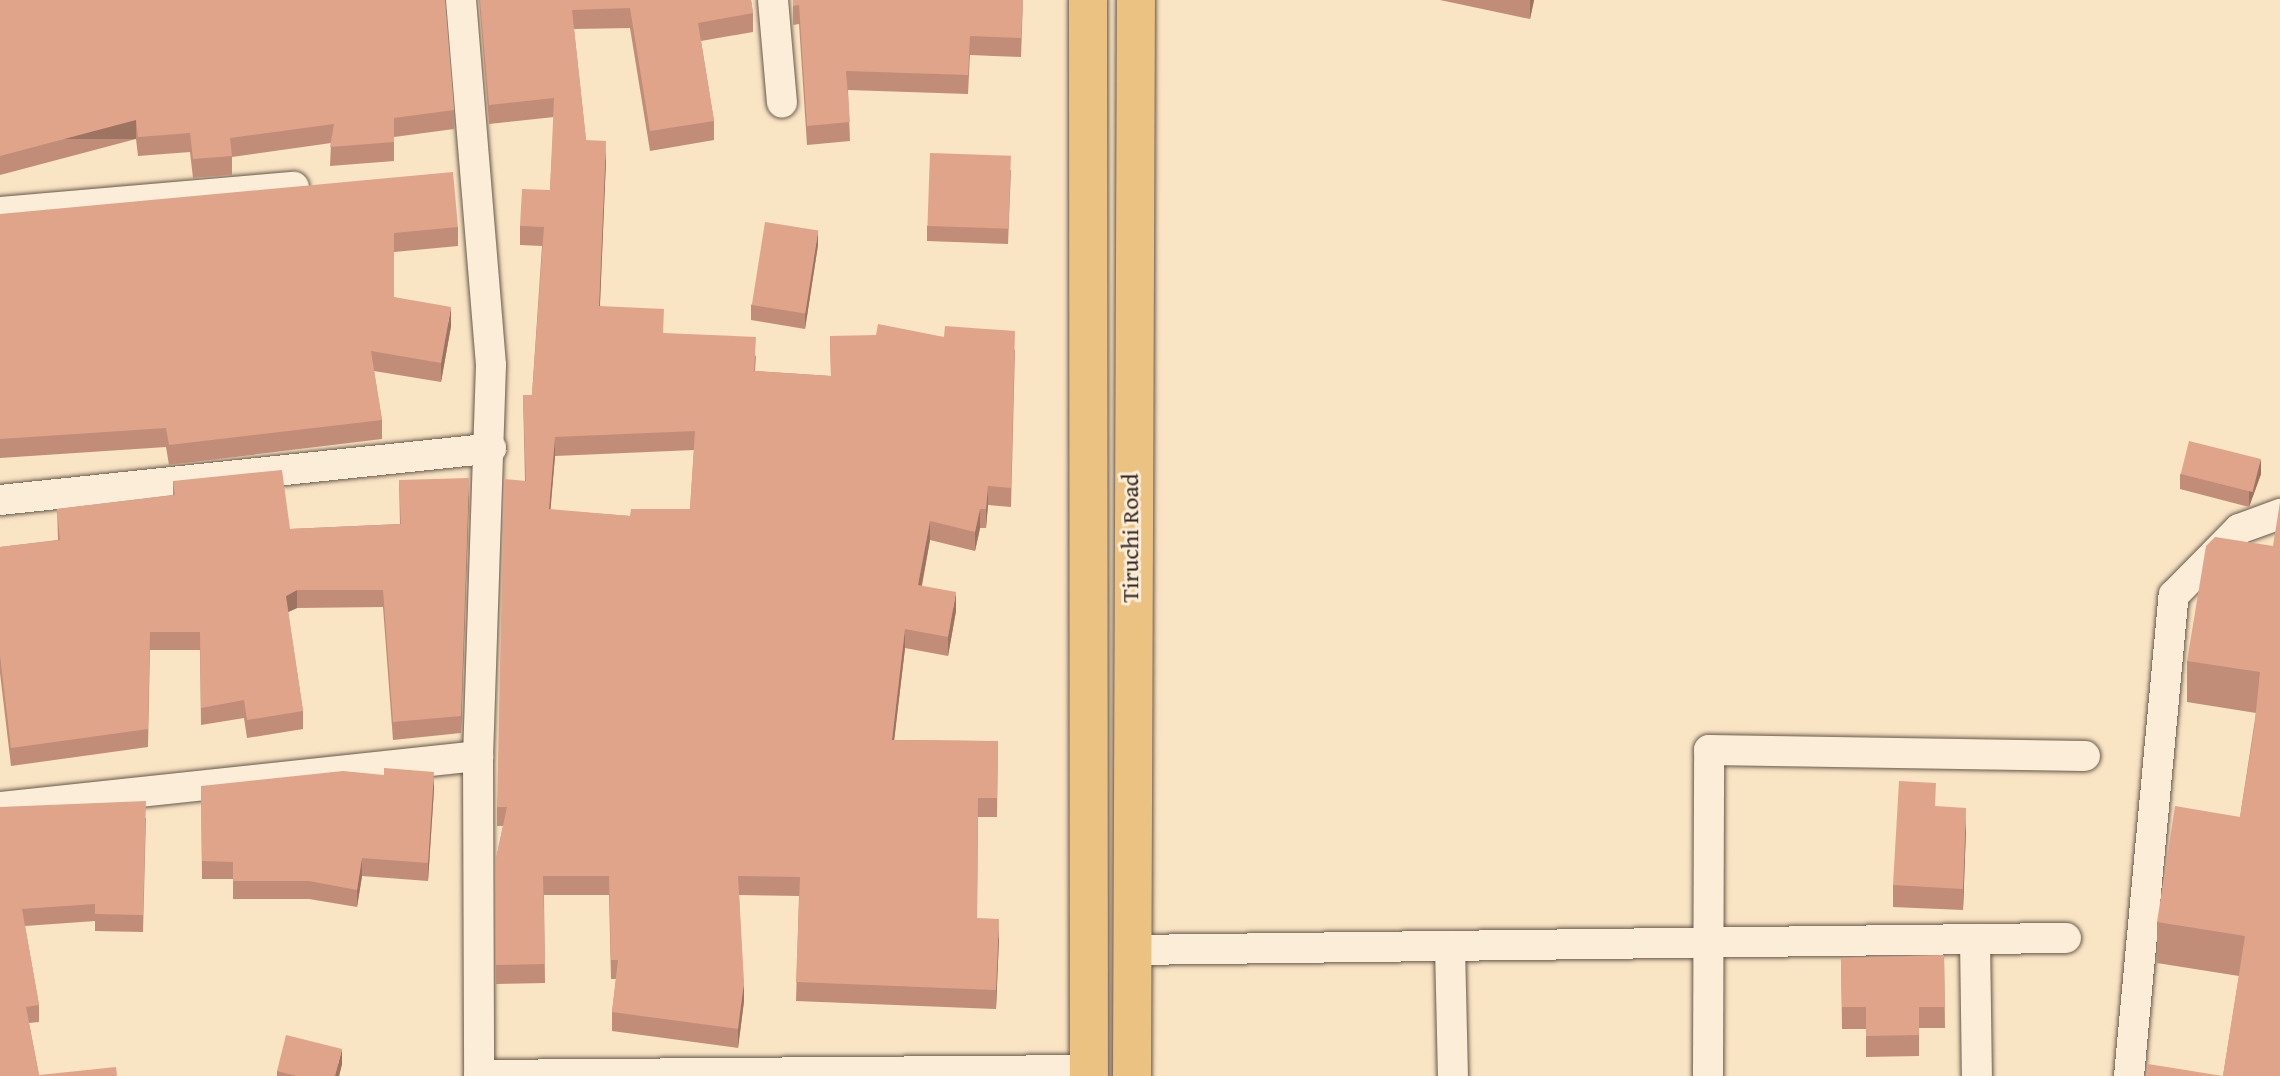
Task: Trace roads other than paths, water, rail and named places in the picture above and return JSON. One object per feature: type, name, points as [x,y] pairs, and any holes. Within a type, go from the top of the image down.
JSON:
[{"type":"highway","name":"Tiruchi Road","points":[[1087,0],[1089,1073]]},
{"type":"highway","name":"Tiruchi Road","points":[[1132,1076],[1136,0]]},
{"type":"street","points":[[461,0],[458,174],[491,365],[491,449],[478,756],[478,1075],[1089,1073]]},
{"type":"street","points":[[773,0],[782,103]]},
{"type":"street","points":[[0,212],[319,185]]},
{"type":"street","points":[[0,499],[491,449]]},
{"type":"street","points":[[2129,1076],[2174,595],[2239,529],[2280,514]]},
{"type":"street","points":[[1708,1076],[1709,750],[2085,756]]},
{"type":"street","points":[[2,800],[478,756]]},
{"type":"street","points":[[1131,950],[2066,938]]},
{"type":"street","points":[[1975,939],[1977,1076]]},
{"type":"street","points":[[1450,946],[1453,1076]]}]
